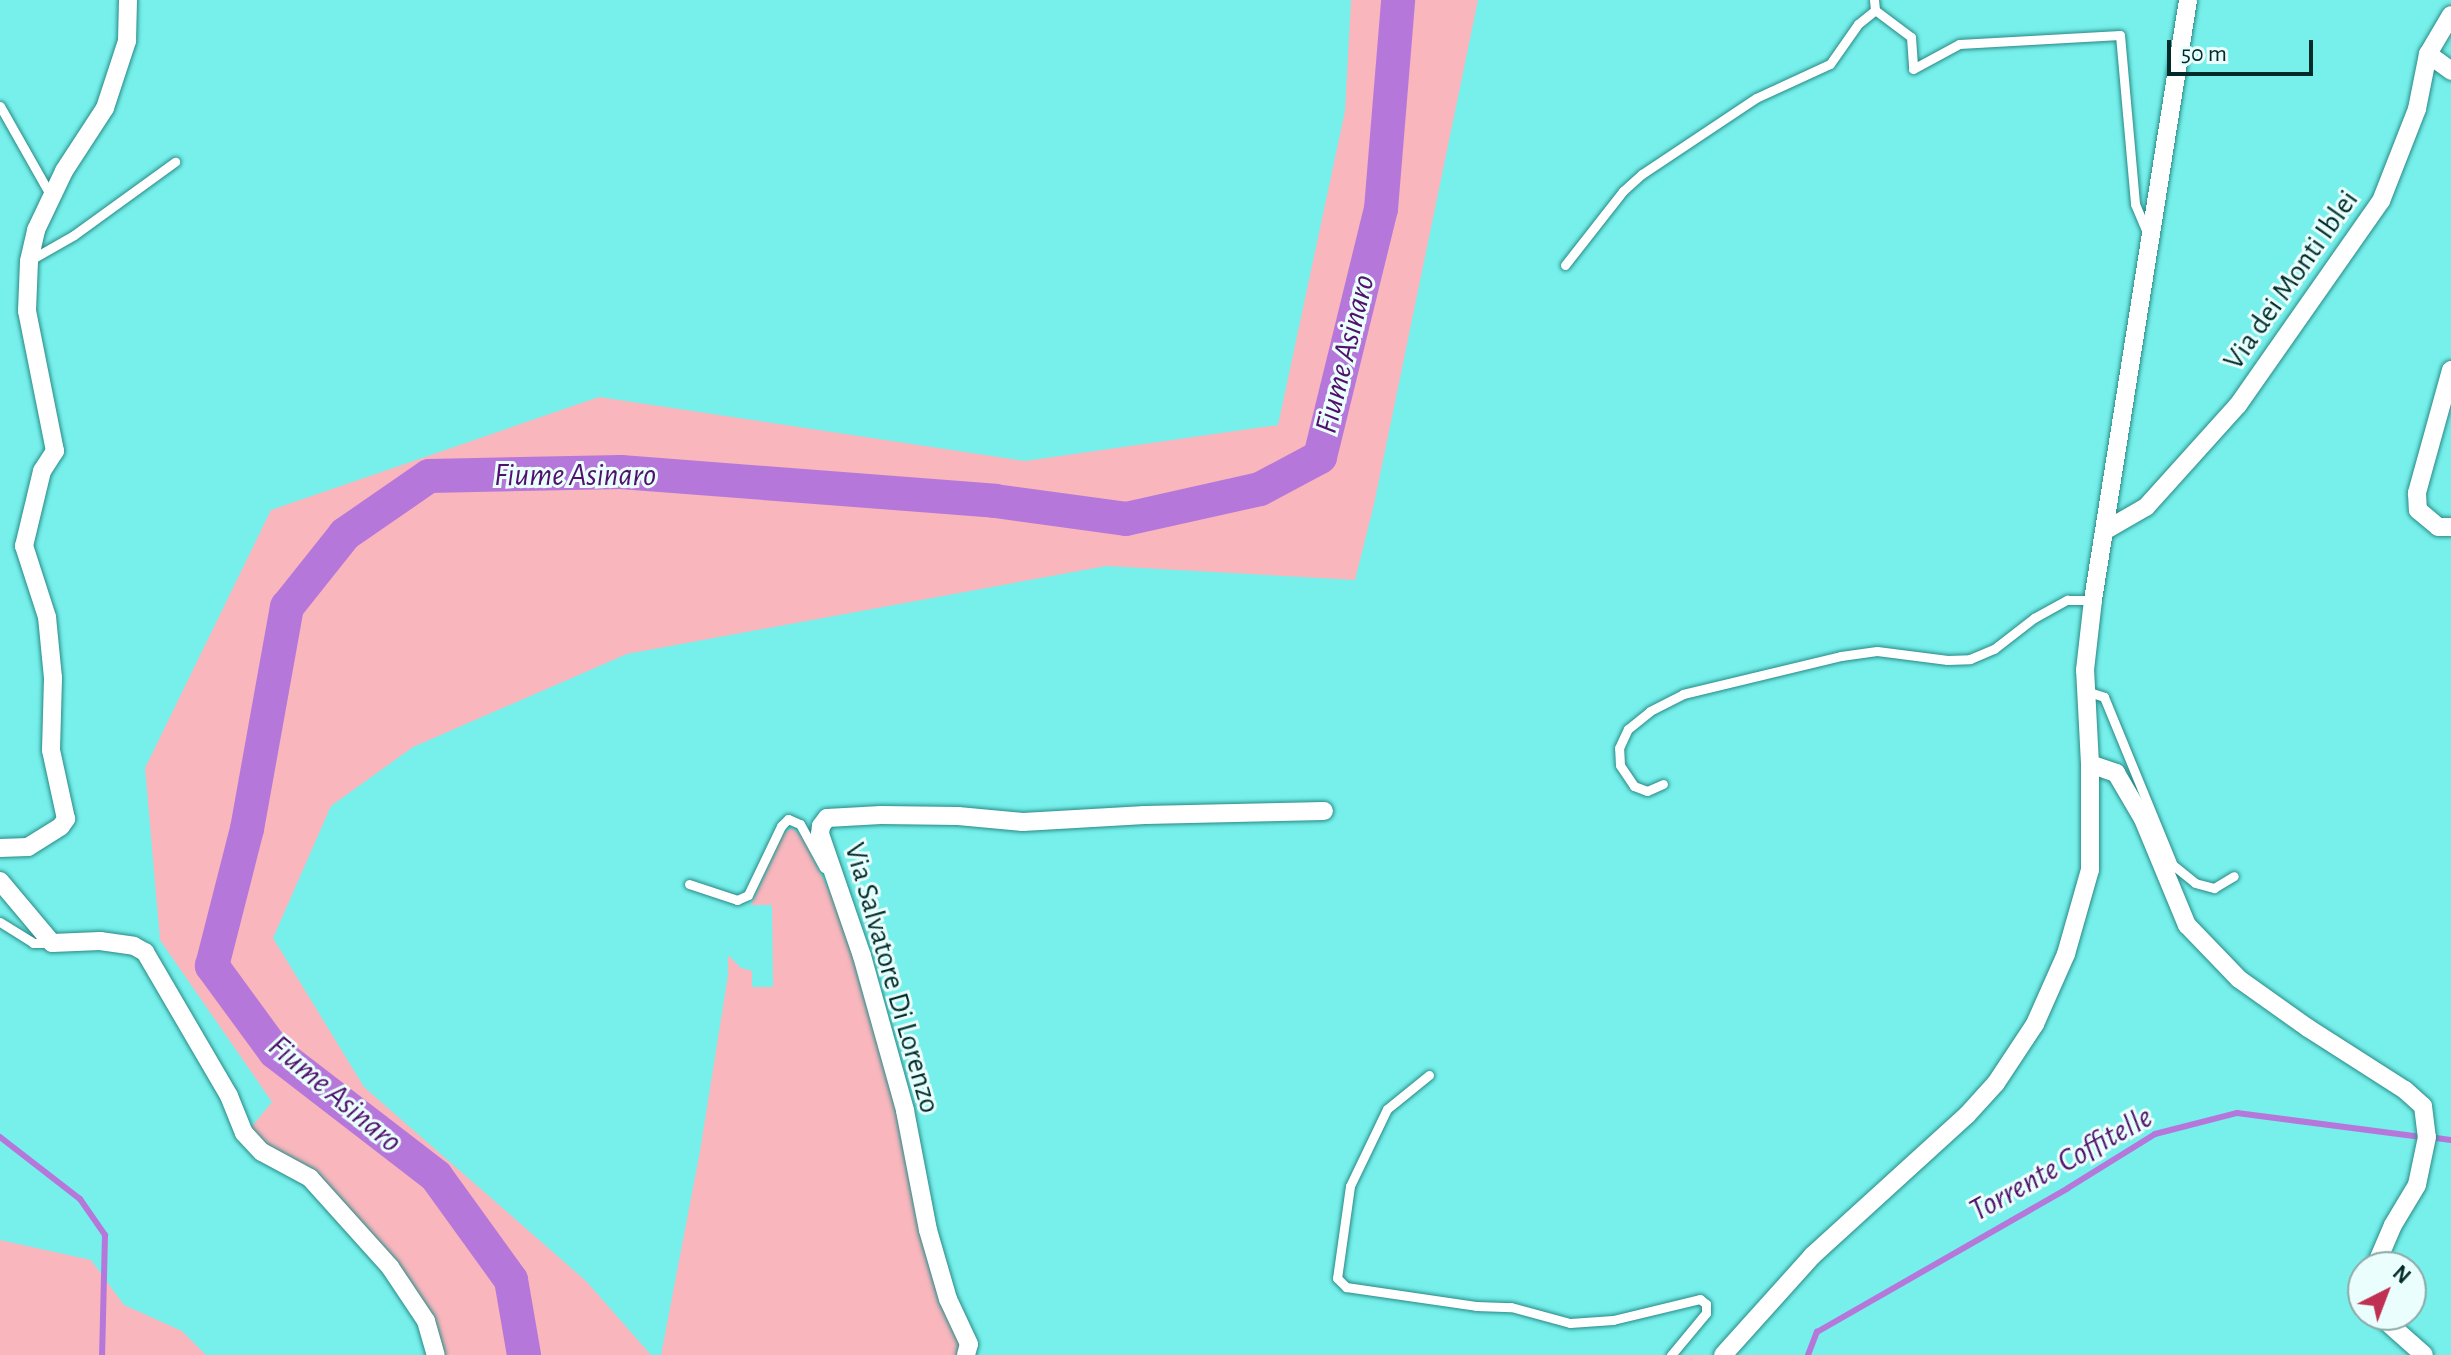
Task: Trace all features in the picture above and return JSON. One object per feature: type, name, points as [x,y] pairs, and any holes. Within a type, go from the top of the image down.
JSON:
[{"type":"street","points":[[0,848],[28,847],[61,826],[66,819],[51,750],[53,678],[47,617],[24,546],[42,471],[55,451],[27,311],[29,261],[36,230],[64,171],[105,108],[127,41],[128,0]]},
{"type":"street","points":[[1723,1355],[1812,1256],[1967,1115],[1996,1083],[2035,1024],[2066,954],[2090,870],[2086,691],[2093,600],[2188,0]]},
{"type":"street","name":"Via dei Monti Iblei","points":[[2106,530],[2146,507],[2238,405],[2381,201],[2417,109],[2428,54],[2451,15]]},
{"type":"street","points":[[2428,54],[2451,67],[2451,71]]},
{"type":"street","points":[[2451,370],[2417,493],[2418,510],[2438,527],[2451,527]]},
{"type":"street","points":[[2090,764],[2116,773],[2143,819],[2187,925],[2197,936],[2239,979],[2405,1090],[2423,1106],[2427,1137],[2417,1185],[2382,1251]]},
{"type":"street","name":"Via Salvatore Di Lorenzo","points":[[966,1355],[969,1344],[948,1299],[924,1216],[896,1079],[862,956],[820,834],[827,818],[958,816],[1023,822],[1324,811]]},
{"type":"street","points":[[0,881],[52,943],[100,941],[134,946],[145,952],[229,1096],[244,1133],[262,1152],[310,1178],[390,1267],[426,1321],[436,1355]]},
{"type":"street","points":[[2397,1331],[2424,1355]]},
{"type":"lane","points":[[1565,265],[1623,191],[1642,174],[1756,98],[1830,64],[1875,5],[1911,37],[1913,69],[1959,44],[2120,35],[2135,204],[2151,240]]},
{"type":"lane","points":[[0,106],[52,198]]},
{"type":"lane","points":[[29,261],[74,235],[175,162]]},
{"type":"lane","points":[[1663,784],[1647,791],[1634,786],[1620,765],[1619,748],[1628,729],[1650,711],[1683,694],[1841,656],[1877,651],[1947,660],[1970,659],[1994,649],[2034,618],[2067,600],[2093,600]]},
{"type":"lane","points":[[2086,691],[2104,697],[2173,865],[2195,883],[2214,888],[2234,876]]},
{"type":"lane","points":[[689,884],[717,897],[737,900],[748,895],[781,826],[788,819],[800,824],[841,899]]},
{"type":"lane","points":[[0,922],[33,943],[52,943]]},
{"type":"lane","points":[[1429,1075],[1387,1109],[1350,1186],[1337,1278],[1346,1287],[1476,1306],[1511,1307],[1570,1323],[1613,1320],[1700,1299],[1706,1304],[1706,1313],[1671,1355]]},
{"type":"shaded area","points":[[1351,0],[1478,0],[1374,504],[1355,580],[1106,566],[627,654],[413,747],[331,806],[273,938],[364,1087],[586,1281],[651,1355],[441,1355],[396,1267],[248,1131],[272,1102],[160,940],[145,768],[271,510],[599,397],[1025,461],[1278,425],[1345,111]]},
{"type":"shaded area","points":[[792,828],[802,837],[841,914],[960,1334],[960,1355],[661,1355],[700,1151],[728,975],[728,955],[741,968],[752,971],[752,987],[773,987],[772,905],[751,905],[784,833]]},
{"type":"shaded area","points":[[0,1240],[91,1260],[124,1305],[182,1331],[206,1355],[0,1355]]},
{"type":"waterway","name":"Fiume Asinaro","points":[[524,1355],[511,1280],[436,1176],[275,1052],[212,966],[247,829],[287,607],[345,534],[429,476],[621,472],[995,501],[1126,519],[1260,489],[1320,457],[1381,209],[1398,0]]},
{"type":"waterway","name":"Torrente Coffitelle","points":[[1808,1355],[1817,1332],[2068,1188],[2155,1134],[2237,1113],[2421,1137]]},
{"type":"waterway","points":[[0,1137],[80,1199],[105,1235],[102,1355]]},
{"type":"waterway","name":"Torrente Coffitelle","points":[[2436,1138],[2451,1140]]}]
